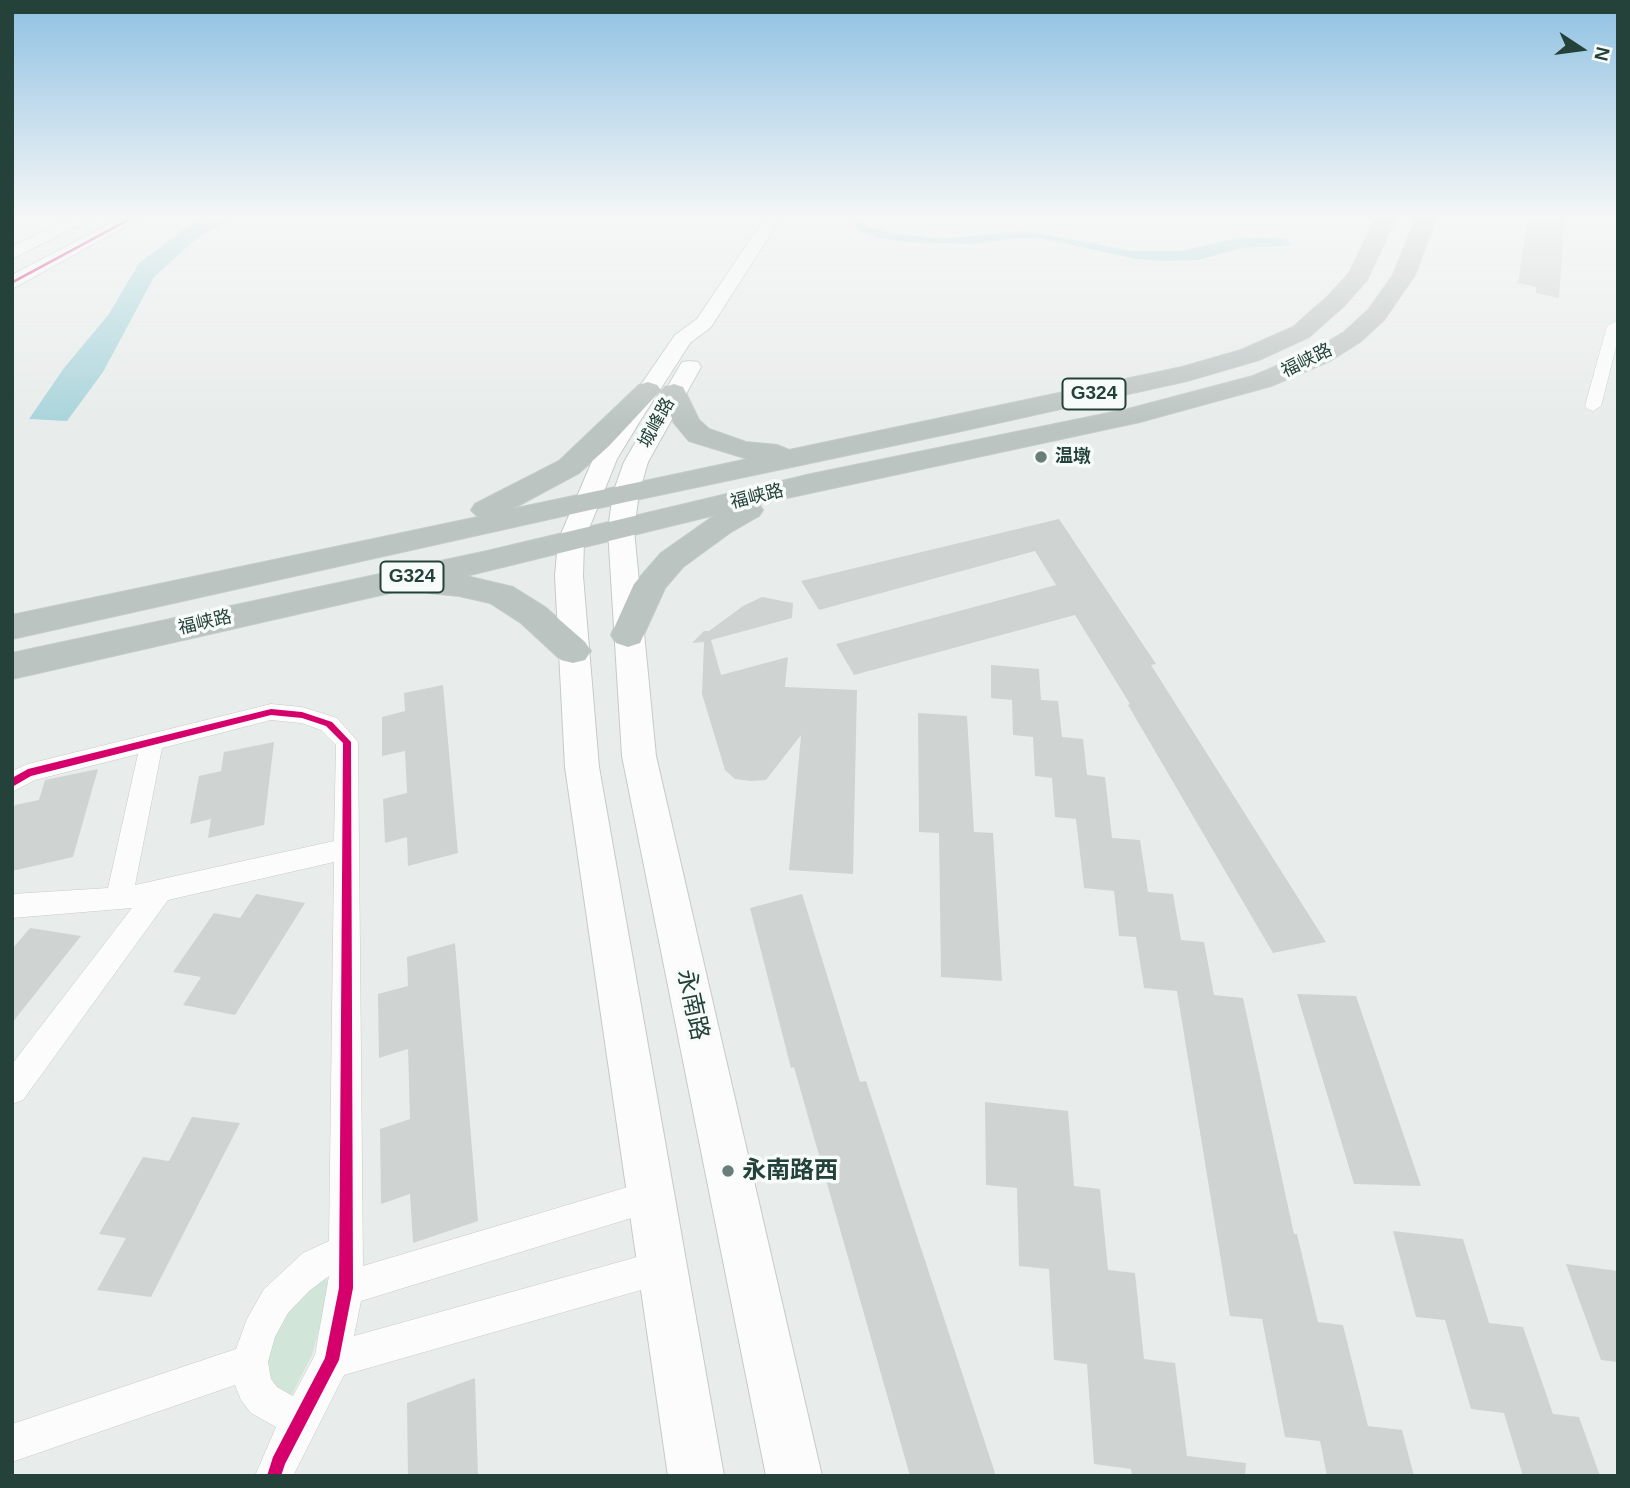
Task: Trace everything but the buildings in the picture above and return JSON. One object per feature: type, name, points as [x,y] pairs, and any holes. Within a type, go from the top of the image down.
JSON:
[{"type":"highway","name":"福峡路","points":[[813,469],[853,446],[1175,375],[1250,355],[1301,332],[1350,285]]},
{"type":"highway","name":"福峡路","points":[[12,666],[571,541],[623,511],[813,469],[871,470],[1130,416],[1262,382],[1304,365],[1352,337],[1376,315],[1397,285]]},
{"type":"highway","points":[[395,546],[519,495],[569,467],[661,391],[699,435],[716,443],[813,469]]},
{"type":"highway","points":[[853,446],[871,470]]},
{"type":"highway","points":[[628,635],[650,584],[672,560],[720,525],[813,469]]},
{"type":"highway","name":"福峡路","points":[[12,627],[586,504],[623,511]]},
{"type":"highway","points":[[329,560],[329,596]]},
{"type":"highway","points":[[389,582],[437,582],[501,595],[533,615],[573,651]]},
{"type":"main road","name":"城峰路","points":[[696,1476],[582,767],[569,576],[571,541],[605,459],[628,421],[661,391],[705,341],[704,323],[729,285]]},
{"type":"main road","name":"城峰路","points":[[623,511],[636,463],[656,424],[661,391]]},
{"type":"main road","points":[[628,421],[656,424]]},
{"type":"main road","name":"永南路","points":[[623,511],[628,635],[639,756],[794,1476]]},
{"type":"street","points":[[1593,407],[1614,326],[1618,327]]},
{"type":"street","points":[[12,783],[28,773],[271,712],[302,715],[329,724],[347,742],[346,1288],[332,1360],[274,1476]]},
{"type":"street","points":[[119,899],[152,742]]},
{"type":"street","points":[[12,906],[119,899],[346,849]]},
{"type":"street","points":[[12,1089],[160,891]]},
{"type":"street","points":[[346,1288],[651,1196]]},
{"type":"street","points":[[302,1418],[278,1409],[264,1400],[254,1387],[250,1362],[259,1331],[276,1301],[296,1279],[315,1265],[346,1251]]},
{"type":"street","points":[[332,1360],[662,1267]]},
{"type":"street","points":[[12,1443],[250,1362]]},
{"type":"green space","points":[[327,1277],[327,1299],[312,1355],[290,1398],[272,1386],[263,1353],[292,1300]]},
{"type":"water","points":[[126,285],[149,285],[103,372],[67,421],[29,419],[64,368],[109,314]]},
{"type":"cycle path","points":[[12,783],[28,773],[271,712],[302,715],[329,724],[347,742],[346,1288],[332,1360],[278,1462],[274,1476]]},
{"type":"place","name":"温墩","points":[[1041,457]]},
{"type":"place","name":"永南路西","points":[[728,1171]]}]
